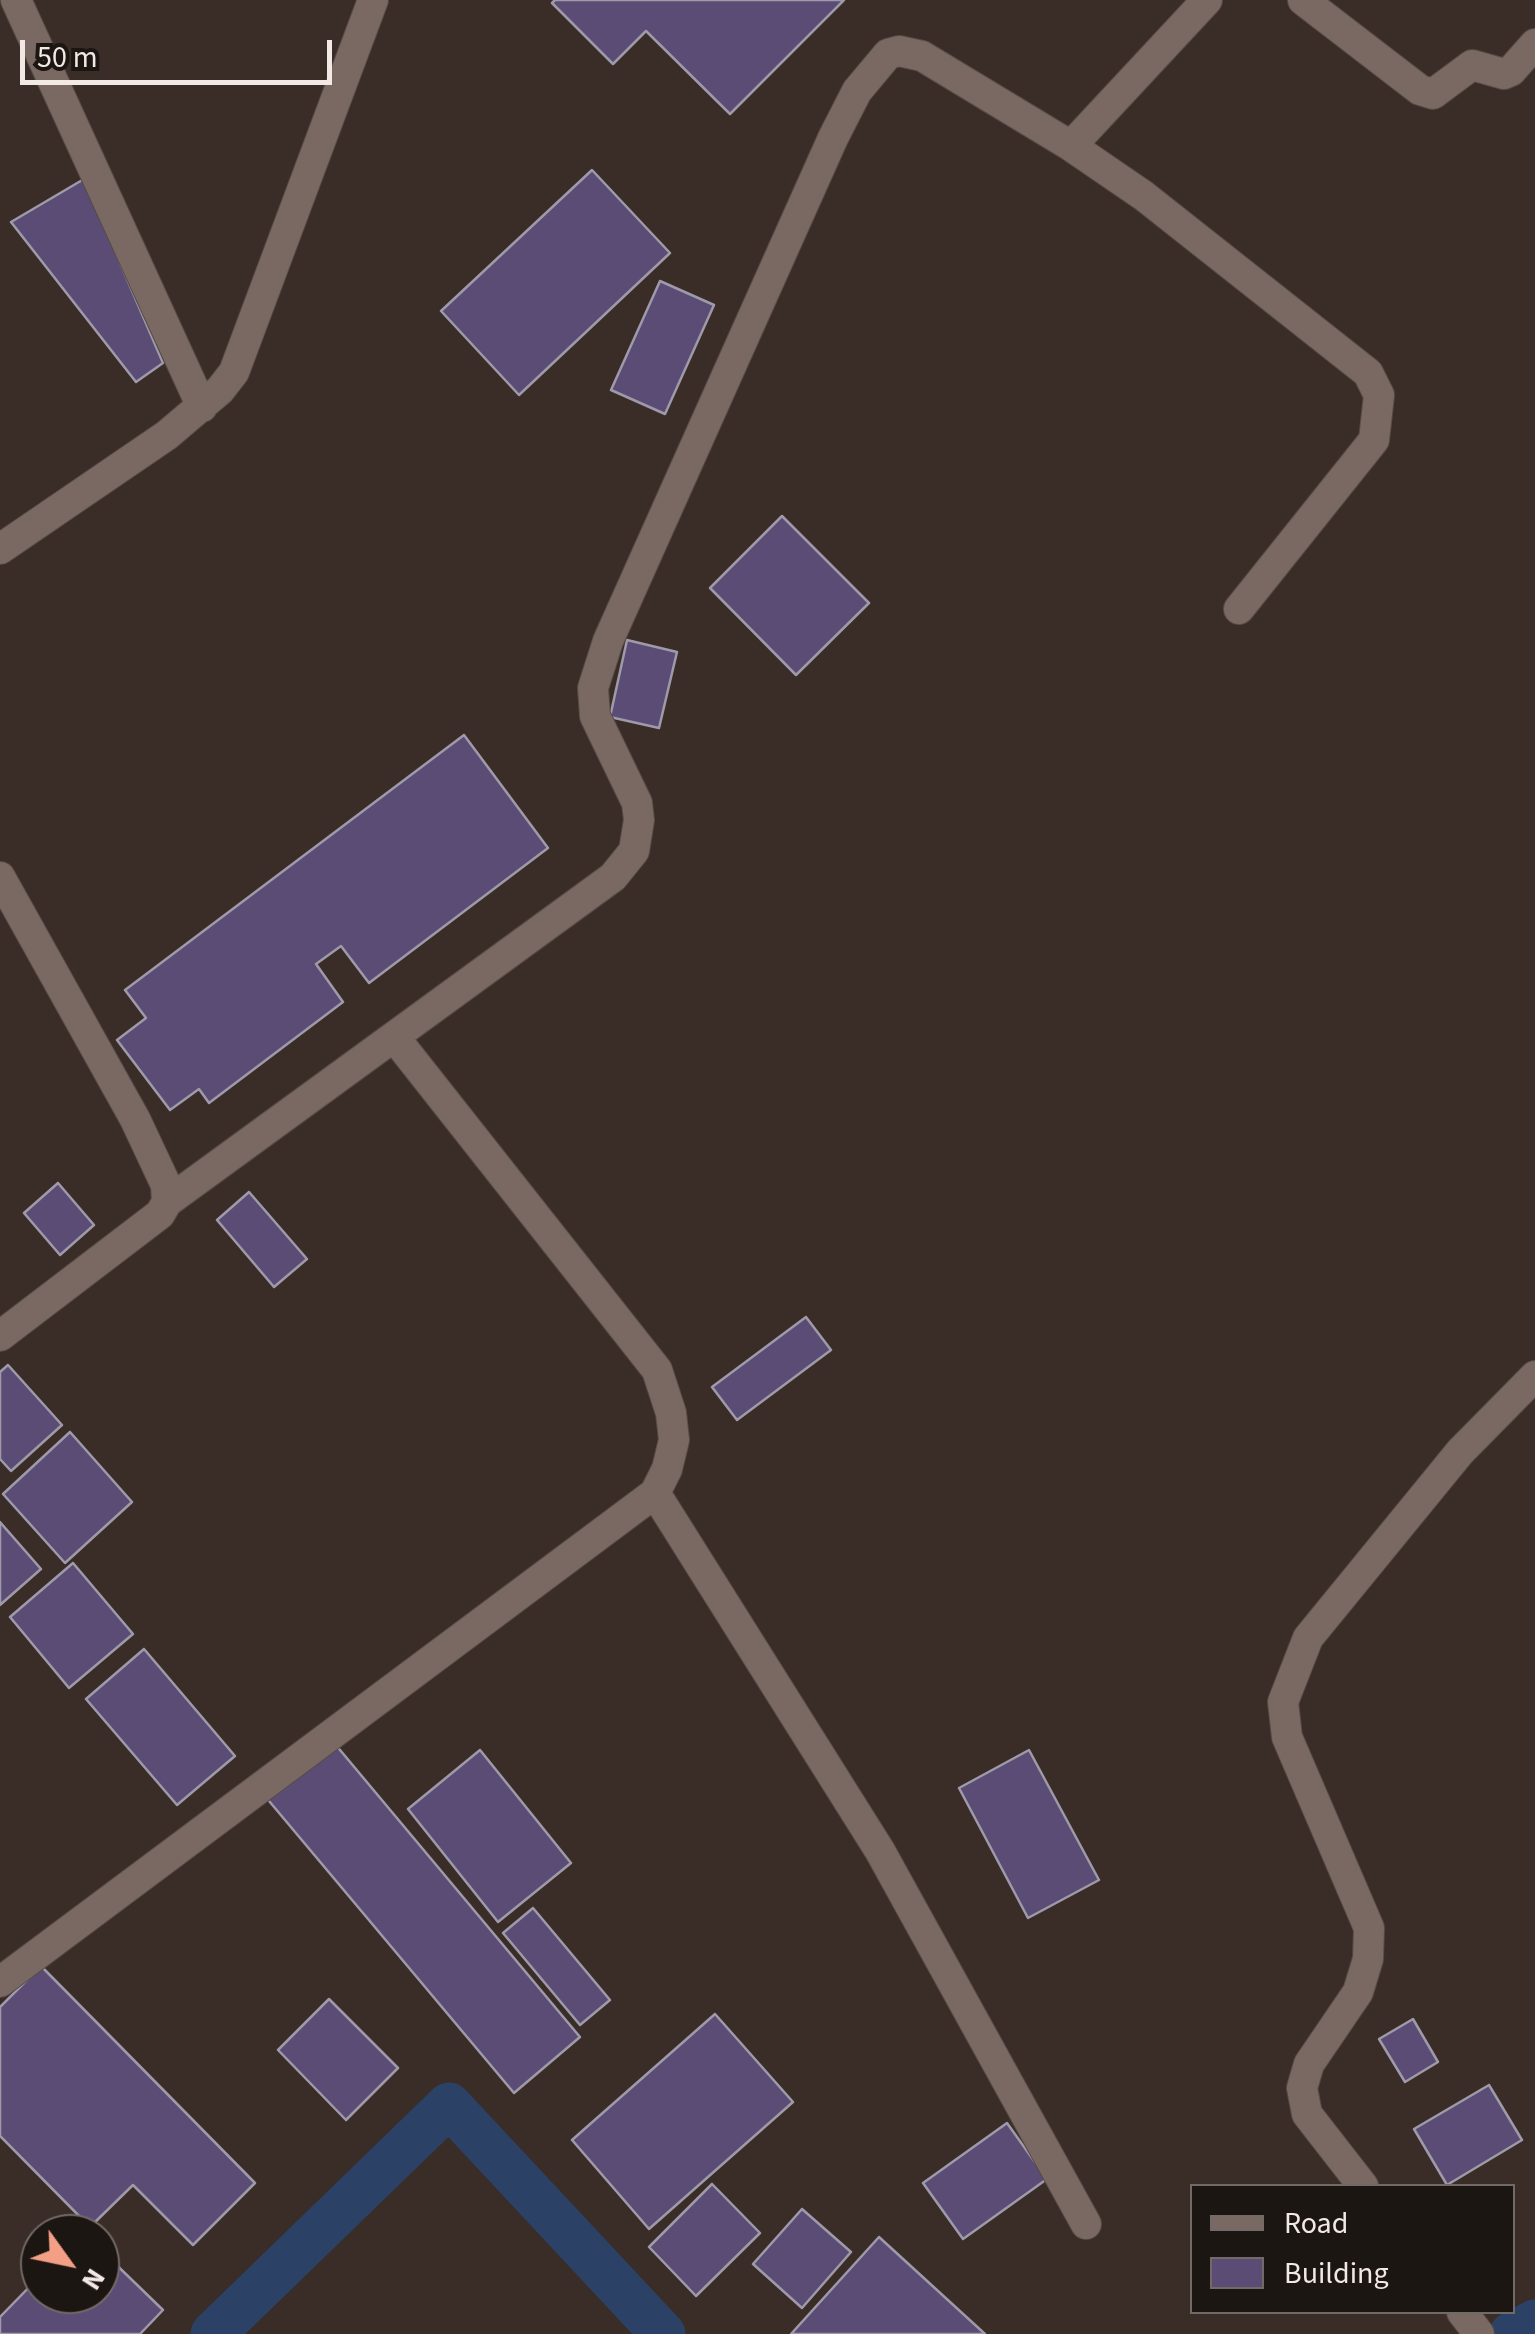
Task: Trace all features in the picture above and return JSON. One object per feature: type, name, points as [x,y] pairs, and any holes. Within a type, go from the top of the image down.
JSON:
[{"type":"street","points":[[16,0],[202,407]]},
{"type":"street","points":[[0,549],[202,407],[234,372],[334,97],[374,0]]},
{"type":"street","points":[[1070,146],[1207,0]]},
{"type":"street","points":[[1303,0],[1420,90],[1433,94],[1472,64],[1504,74],[1511,71],[1535,44]]},
{"type":"street","points":[[0,1336],[160,1214],[167,1202],[613,876],[634,851],[640,820],[636,803],[595,716],[593,688],[608,641],[857,91],[888,54],[899,51],[922,56],[1070,146],[1144,196],[1368,373],[1379,395],[1374,440],[1239,609]]},
{"type":"street","points":[[0,876],[135,1119],[166,1185],[167,1202]]},
{"type":"street","points":[[0,1982],[656,1493],[674,1440],[671,1413],[656,1370],[395,1038]]},
{"type":"street","points":[[1361,2184],[1306,2114],[1302,2088],[1309,2064],[1358,1992],[1368,1959],[1368,1928],[1288,1737],[1283,1702],[1308,1638],[1460,1452],[1535,1376]]},
{"type":"street","points":[[656,1493],[880,1851],[1086,2224]]},
{"type":"building","points":[[844,0],[730,114],[646,31],[613,64],[552,3]]},
{"type":"building","points":[[592,170],[670,253],[519,395],[441,311]]},
{"type":"building","points":[[84,179],[163,363],[136,382],[11,222]]},
{"type":"building","points":[[660,281],[714,305],[665,414],[611,390]]},
{"type":"building","points":[[782,516],[869,603],[796,675],[710,588]]},
{"type":"building","points":[[627,640],[677,652],[659,728],[610,717]]},
{"type":"building","points":[[464,735],[548,848],[369,983],[341,946],[316,964],[343,1002],[209,1103],[199,1089],[170,1110],[117,1040],[146,1018],[125,990]]},
{"type":"building","points":[[58,1183],[94,1225],[60,1255],[24,1213]]},
{"type":"building","points":[[249,1192],[307,1259],[274,1287],[217,1220]]},
{"type":"building","points":[[806,1317],[831,1350],[737,1420],[712,1387]]},
{"type":"building","points":[[8,1365],[62,1425],[11,1471],[0,1459],[0,1372]]},
{"type":"building","points":[[70,1432],[132,1502],[65,1563],[3,1494]]},
{"type":"building","points":[[0,1522],[41,1569],[0,1605]]},
{"type":"building","points":[[73,1563],[133,1634],[69,1688],[10,1617]]},
{"type":"building","points":[[144,1649],[235,1756],[177,1805],[86,1699]]},
{"type":"building","points":[[330,1738],[580,2037],[514,2093],[264,1795]]},
{"type":"building","points":[[480,1750],[571,1863],[498,1922],[408,1809]]},
{"type":"building","points":[[1029,1750],[1099,1880],[1028,1918],[959,1788]]},
{"type":"building","points":[[533,1908],[610,2000],[580,2025],[503,1933]]},
{"type":"building","points":[[41,1966],[255,2183],[193,2245],[133,2185],[103,2214],[77,2214],[0,2136],[0,2007]]},
{"type":"building","points":[[329,1999],[398,2068],[346,2120],[278,2050]]},
{"type":"building","points":[[715,2014],[793,2102],[649,2229],[572,2140]]},
{"type":"building","points":[[1413,2019],[1438,2062],[1405,2082],[1379,2039]]},
{"type":"building","points":[[1489,2085],[1522,2140],[1446,2184],[1414,2129]]},
{"type":"building","points":[[1007,2123],[1047,2179],[963,2239],[923,2183]]},
{"type":"building","points":[[712,2184],[760,2233],[696,2296],[649,2247]]},
{"type":"building","points":[[802,2209],[851,2252],[802,2308],[753,2264]]},
{"type":"building","points":[[879,2237],[985,2334],[791,2334]]},
{"type":"building","points":[[120,2268],[163,2310],[140,2334],[0,2334],[0,2317],[20,2296],[20,2314],[120,2314]]},
{"type":"waterway","points":[[213,2334],[449,2105],[663,2334]]},
{"type":"waterway","points":[[1512,2334],[1535,2322]]}]
